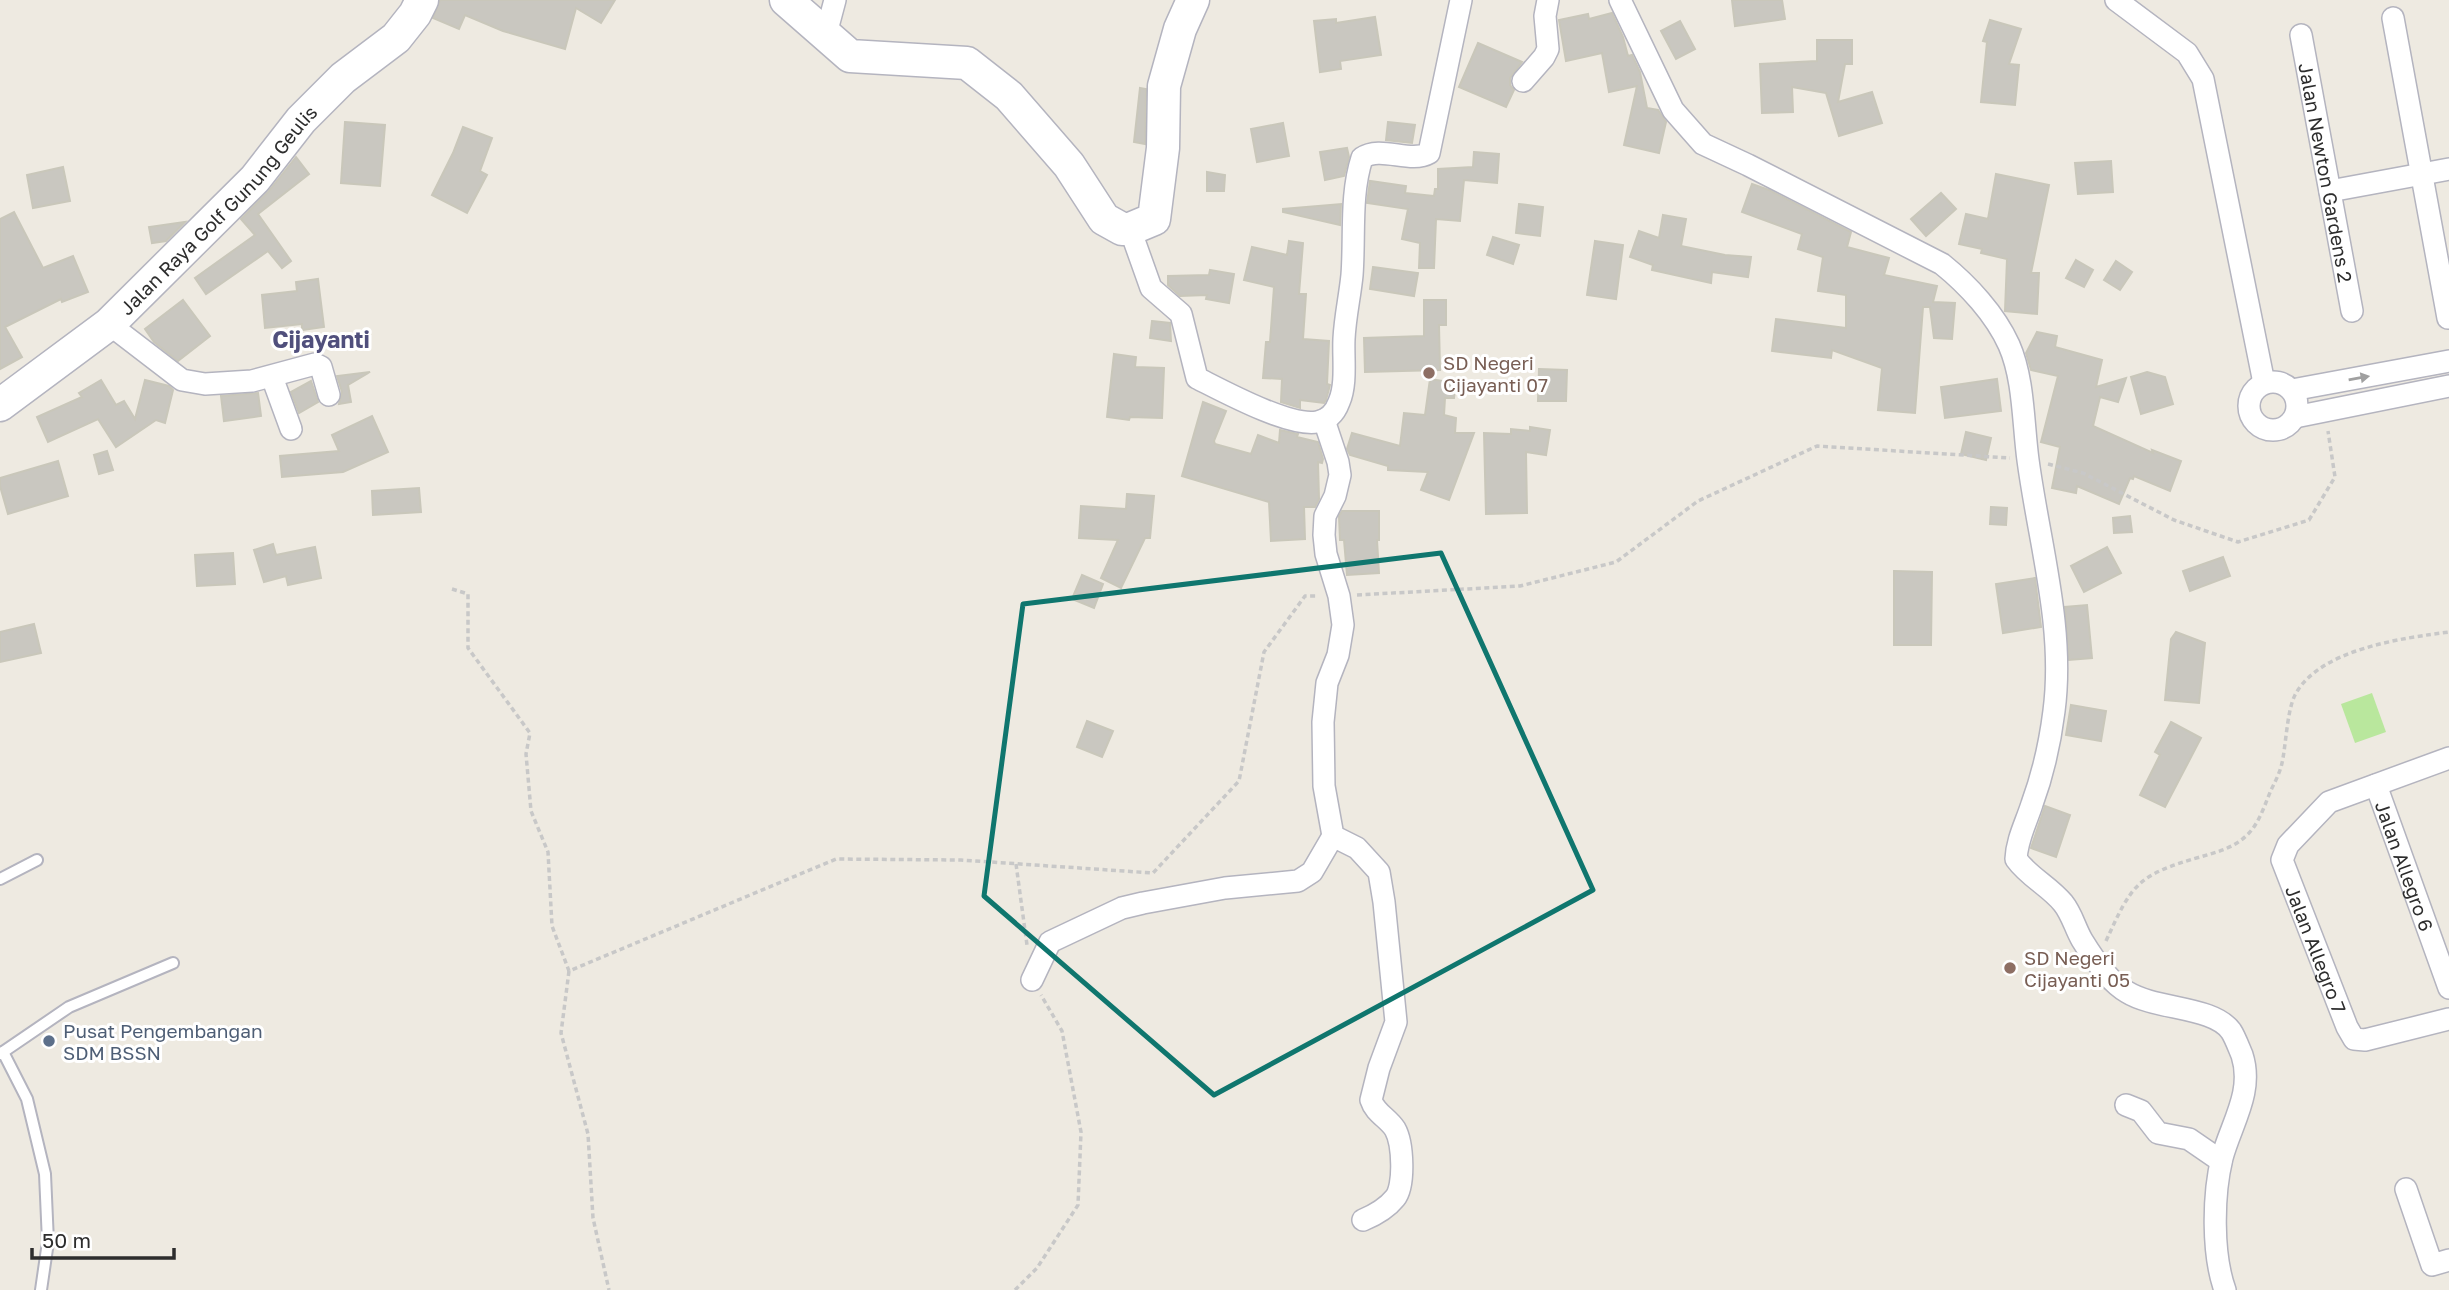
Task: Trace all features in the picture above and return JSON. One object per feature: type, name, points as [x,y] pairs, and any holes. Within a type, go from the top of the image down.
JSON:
[{"type":"main road","name":"Jalan Raya Golf Gunung Geulis","points":[[0,405],[109,324],[255,179],[309,111],[343,78],[396,38],[415,14],[422,0]]},
{"type":"main road","points":[[786,0],[850,56],[967,63],[1009,96],[1069,165],[1104,219],[1122,229],[1130,229],[1154,219],[1163,148],[1164,86],[1180,29],[1193,0]]},
{"type":"street","points":[[825,34],[835,0]]},
{"type":"street","points":[[1130,229],[1151,288],[1181,314],[1197,378],[1244,401],[1298,421],[1314,423],[1335,413],[1341,399],[1346,312],[1352,278],[1353,212],[1360,164],[1366,155],[1420,156],[1429,153],[1461,0]]},
{"type":"street","points":[[1523,81],[1548,49],[1545,16],[1548,0]]},
{"type":"street","points":[[1620,0],[1673,110],[1686,128],[1703,144],[1942,264],[1978,299],[2010,346],[2023,411],[2028,459],[2054,618],[2058,664],[2047,754],[2017,843],[2016,859],[2026,873],[2062,901],[2082,940],[2113,982],[2144,1001],[2199,1012],[2217,1020],[2231,1031],[2242,1057],[2245,1078],[2241,1104],[2221,1161],[2217,1181],[2216,1254],[2225,1290]]},
{"type":"street","points":[[2116,0],[2187,54],[2203,79],[2264,383]]},
{"type":"street","points":[[2393,18],[2448,318]]},
{"type":"street","name":"Jalan Newton Gardens 2","points":[[2301,35],[2352,311]]},
{"type":"street","points":[[2330,191],[2449,169]]},
{"type":"street","points":[[109,324],[182,380],[225,384],[272,377],[315,363],[321,366],[329,395]]},
{"type":"street","points":[[2292,390],[2449,361]]},
{"type":"street","points":[[272,377],[291,429]]},
{"type":"street","points":[[2274,381],[2292,390],[2298,403],[2295,417],[2286,428],[2273,431],[2259,428],[2250,417],[2248,404],[2253,391],[2264,383],[2274,381]]},
{"type":"street","points":[[2295,417],[2449,386]]},
{"type":"street","points":[[1032,981],[1050,942],[1122,908],[1225,888],[1298,881],[1312,872],[1333,836],[1324,786],[1323,722],[1327,683],[1338,654],[1343,625],[1324,535],[1325,516],[1335,496],[1340,475],[1324,420]]},
{"type":"street","points":[[2376,785],[2449,758]]},
{"type":"street","name":"Jalan Allegro 7","points":[[2376,785],[2329,802],[2288,845],[2282,860],[2354,1039],[2365,1040],[2449,1019]]},
{"type":"street","name":"Jalan Allegro 6","points":[[2376,785],[2449,988]]},
{"type":"street","points":[[1333,836],[1357,848],[1379,872],[1396,1022],[1379,1068],[1371,1100],[1377,1111],[1394,1129],[1400,1143],[1400,1183],[1397,1196],[1374,1216],[1363,1220]]},
{"type":"street","points":[[2126,1105],[2141,1111],[2158,1133],[2189,1139],[2221,1161]]},
{"type":"street","points":[[2406,1189],[2432,1265],[2449,1260]]},
{"type":"lane","points":[[0,879],[37,860]]},
{"type":"lane","points":[[41,1290],[48,1242],[45,1174],[27,1099],[1,1053],[69,1007],[173,962]]},
{"type":"path","points":[[2097,960],[2122,904],[2145,879],[2171,866],[2229,848],[2250,833],[2282,766],[2295,695],[2307,680],[2337,659],[2373,646],[2415,636],[2449,632]]},
{"type":"path","points":[[1016,864],[1032,981],[1062,1031],[1081,1132],[1079,1205],[1037,1268],[1016,1290]]},
{"type":"path","points":[[569,971],[561,1033],[588,1134],[593,1218],[609,1290]]},
{"type":"highlighted area","points":[[1441,553],[1593,890],[1214,1095],[984,896],[1023,604]]},
{"type":"green space","points":[[2372,693],[2386,732],[2355,743],[2341,704]]},
{"type":"building","points":[[440,0],[615,0],[601,23],[576,8],[565,49],[503,31],[465,15],[459,29],[433,18]]},
{"type":"building","points":[[1732,0],[1782,0],[1785,19],[1735,26]]},
{"type":"building","points":[[1612,13],[1628,56],[1632,55],[1640,72],[1647,108],[1658,110],[1666,122],[1659,153],[1624,145],[1637,86],[1609,92],[1602,53],[1566,61],[1559,20],[1588,14],[1589,19]]},
{"type":"building","points":[[1375,17],[1381,55],[1340,61],[1341,69],[1320,72],[1314,21],[1336,19],[1336,23]]},
{"type":"building","points":[[1990,20],[2021,29],[2009,64],[2019,65],[2015,105],[1981,102],[1987,42],[1983,41]]},
{"type":"building","points":[[1680,21],[1695,49],[1676,59],[1661,31]]},
{"type":"building","points":[[1817,40],[1852,40],[1852,64],[1845,64],[1838,102],[1872,92],[1882,123],[1839,136],[1826,93],[1792,87],[1793,112],[1762,113],[1760,64],[1817,61]]},
{"type":"building","points":[[1478,43],[1522,62],[1510,78],[1510,85],[1514,90],[1506,107],[1459,87]]},
{"type":"building","points":[[1140,88],[1146,89],[1145,144],[1134,142]]},
{"type":"building","points":[[345,122],[385,125],[380,186],[341,183]]},
{"type":"building","points":[[1388,122],[1415,125],[1412,143],[1386,140]]},
{"type":"building","points":[[1283,123],[1289,156],[1257,162],[1251,129]]},
{"type":"building","points":[[463,127],[492,138],[480,171],[487,175],[467,213],[432,195]]},
{"type":"building","points":[[1347,148],[1349,157],[1344,176],[1325,180],[1320,152]]},
{"type":"building","points":[[1474,152],[1499,154],[1497,183],[1464,180],[1460,221],[1436,219],[1434,268],[1419,268],[1420,243],[1402,239],[1408,209],[1367,203],[1370,181],[1406,186],[1405,193],[1434,196],[1435,189],[1438,189],[1438,169],[1473,167]]},
{"type":"building","points":[[296,157],[309,174],[258,214],[291,261],[282,268],[268,251],[206,294],[195,278],[255,235],[241,219],[268,192]]},
{"type":"building","points":[[2111,161],[2113,192],[2078,194],[2075,163]]},
{"type":"building","points":[[63,167],[70,201],[33,208],[27,175]]},
{"type":"building","points":[[1207,172],[1225,175],[1224,191],[1207,191]]},
{"type":"building","points":[[1996,174],[2049,185],[2031,273],[2039,273],[2037,314],[2005,311],[2007,259],[1959,244],[1966,214],[1988,219]]},
{"type":"building","points":[[1752,184],[1851,232],[1847,247],[1889,258],[1884,275],[1937,286],[1933,302],[1955,303],[1952,339],[1934,338],[1930,307],[1923,307],[1915,413],[1878,410],[1882,368],[1832,350],[1831,358],[1772,351],[1776,319],[1846,328],[1846,295],[1818,291],[1823,257],[1798,249],[1802,234],[1742,212]]},
{"type":"building","points":[[1941,193],[1956,209],[1926,236],[1911,219]]},
{"type":"building","points":[[1341,204],[1340,225],[1283,212],[1283,209]]},
{"type":"building","points":[[1519,204],[1543,207],[1540,236],[1516,233]]},
{"type":"building","points":[[14,212],[43,268],[73,256],[88,292],[62,302],[61,299],[5,327],[22,357],[0,369],[0,219]]},
{"type":"building","points":[[1663,215],[1686,219],[1681,246],[1751,257],[1748,277],[1712,272],[1711,283],[1652,270],[1653,265],[1630,257],[1639,231],[1659,238]]},
{"type":"building","points":[[185,222],[166,241],[152,243],[149,227]]},
{"type":"building","points":[[1493,237],[1519,245],[1513,264],[1487,255]]},
{"type":"building","points":[[1289,241],[1303,243],[1299,294],[1306,294],[1303,339],[1329,341],[1327,384],[1330,385],[1326,400],[1324,403],[1300,400],[1300,408],[1281,402],[1282,379],[1263,378],[1266,342],[1270,342],[1274,287],[1244,280],[1252,247],[1287,255]]},
{"type":"building","points":[[1595,241],[1623,245],[1616,299],[1587,295]]},
{"type":"building","points":[[2076,260],[2093,270],[2084,287],[2066,278]]},
{"type":"building","points":[[2116,261],[2132,272],[2120,290],[2104,280]]},
{"type":"building","points":[[1373,267],[1418,273],[1414,296],[1370,289]]},
{"type":"building","points":[[1210,270],[1234,274],[1229,303],[1206,299],[1207,295],[1180,296],[1168,285],[1168,276],[1209,275]]},
{"type":"building","points":[[318,279],[324,327],[302,330],[302,324],[265,328],[262,295],[297,291],[296,282]]},
{"type":"building","points":[[183,300],[210,336],[178,361],[154,342],[145,329]]},
{"type":"building","points":[[1424,300],[1446,300],[1446,325],[1439,325],[1440,370],[1365,372],[1364,338],[1424,336]]},
{"type":"building","points":[[1152,321],[1170,323],[1171,341],[1150,338]]},
{"type":"building","points":[[2037,332],[2057,336],[2055,347],[2102,360],[2096,387],[2126,378],[2118,402],[2100,397],[2093,426],[2153,453],[2152,450],[2181,461],[2170,491],[2134,476],[2133,479],[2130,478],[2119,504],[2077,486],[2076,493],[2052,488],[2060,447],[2041,442],[2058,376],[2031,370],[2026,353]]},
{"type":"building","points":[[1114,354],[1136,357],[1135,367],[1164,368],[1162,418],[1130,417],[1129,420],[1107,417]]},
{"type":"building","points":[[1539,369],[1567,370],[1566,401],[1538,401]]},
{"type":"building","points":[[370,372],[348,385],[351,402],[339,404],[342,392],[337,376]]},
{"type":"building","points":[[2147,372],[2165,377],[2173,404],[2141,414],[2131,377]]},
{"type":"building","points":[[1430,379],[1456,383],[1454,398],[1445,398],[1444,415],[1456,418],[1455,433],[1474,433],[1449,500],[1421,490],[1428,472],[1388,470],[1388,466],[1350,455],[1347,449],[1352,433],[1400,446],[1404,413],[1425,415]]},
{"type":"building","points":[[1997,379],[2001,411],[1945,418],[1941,387]]},
{"type":"building","points":[[101,380],[116,405],[124,401],[135,419],[145,380],[169,386],[173,390],[165,423],[156,420],[116,447],[98,419],[48,442],[37,417],[82,397],[79,393]]},
{"type":"building","points":[[311,381],[318,402],[299,413],[291,392]]},
{"type":"building","points":[[258,393],[261,416],[224,421],[221,396]]},
{"type":"building","points":[[1203,402],[1226,411],[1215,444],[1251,454],[1258,435],[1279,443],[1280,430],[1318,442],[1323,459],[1322,463],[1318,462],[1319,499],[1315,507],[1304,507],[1305,539],[1271,541],[1269,502],[1182,476]]},
{"type":"building","points":[[372,416],[388,452],[343,472],[282,477],[280,456],[339,451],[332,435]]},
{"type":"building","points":[[1530,427],[1550,430],[1546,455],[1526,452],[1527,513],[1486,514],[1484,433],[1511,434],[1511,429],[1530,431]]},
{"type":"building","points":[[1966,432],[1991,438],[1986,460],[1961,454]]},
{"type":"building","points":[[107,451],[113,470],[99,474],[94,455]]},
{"type":"building","points":[[58,461],[68,496],[8,514],[0,478]]},
{"type":"building","points":[[419,488],[421,512],[373,515],[372,491]]},
{"type":"building","points":[[1127,494],[1154,496],[1150,538],[1145,538],[1121,588],[1101,578],[1118,540],[1079,538],[1081,506],[1126,509]]},
{"type":"building","points":[[1991,507],[2007,508],[2006,525],[1990,524]]},
{"type":"building","points":[[1342,511],[1379,511],[1379,573],[1347,575],[1344,540],[1340,540],[1339,516]]},
{"type":"building","points":[[2130,516],[2132,532],[2114,533],[2113,518]]},
{"type":"building","points":[[273,544],[276,555],[315,547],[321,578],[288,585],[286,576],[264,582],[254,550]]},
{"type":"building","points":[[2107,547],[2121,573],[2084,592],[2071,566]]},
{"type":"building","points":[[233,553],[235,584],[197,586],[195,555]]},
{"type":"building","points":[[2223,557],[2230,576],[2190,591],[2183,571]]},
{"type":"building","points":[[1894,571],[1932,572],[1931,645],[1894,645]]},
{"type":"building","points":[[1082,575],[1103,584],[1094,608],[1072,599]]},
{"type":"building","points":[[2035,578],[2041,627],[2003,633],[1996,584]]},
{"type":"building","points":[[2087,605],[2092,658],[2069,660],[2065,607]]},
{"type":"building","points":[[34,624],[41,653],[0,662],[0,632]]},
{"type":"building","points":[[2176,632],[2205,643],[2199,703],[2165,700],[2171,639]]},
{"type":"building","points":[[2071,705],[2106,711],[2101,741],[2066,735]]},
{"type":"building","points":[[1087,721],[1113,731],[1102,757],[1077,747]]},
{"type":"building","points":[[2171,722],[2201,738],[2165,807],[2140,795],[2160,755],[2155,752]]},
{"type":"building","points":[[2045,806],[2070,815],[2056,857],[2031,848]]},
{"type":"place","name":"SD Negeri Cijayanti 07","points":[[1429,373]]},
{"type":"place","name":"SD Negeri Cijayanti 05","points":[[2010,968]]},
{"type":"place","name":"Pusat Pengembangan SDM BSSN","points":[[49,1041]]},
{"type":"district","name":"Cijayanti","points":[[321,339]]}]
